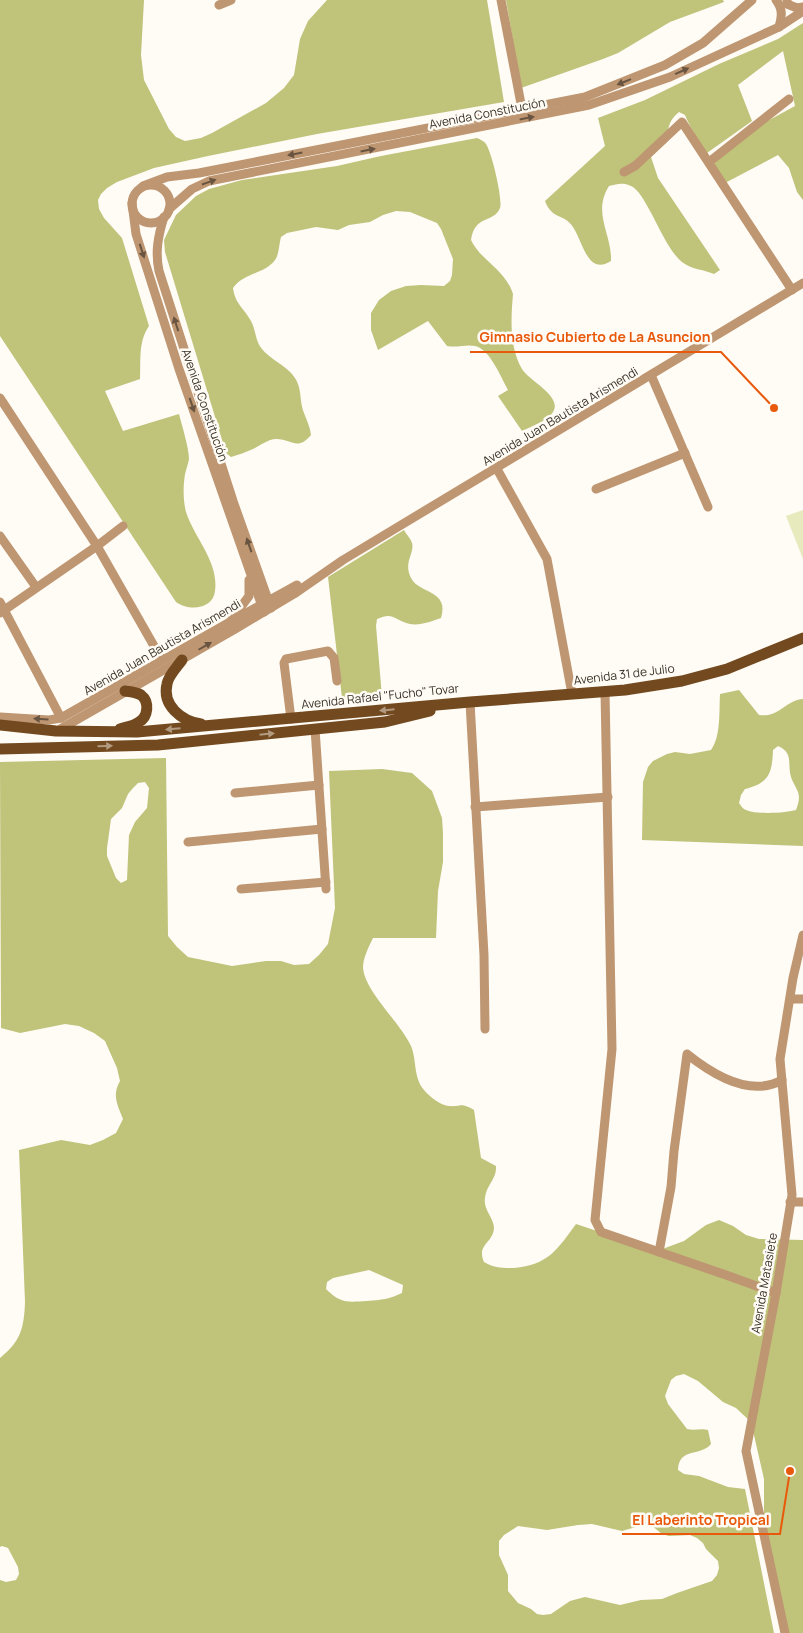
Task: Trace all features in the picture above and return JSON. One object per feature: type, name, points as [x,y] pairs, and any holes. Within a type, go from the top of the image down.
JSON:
[{"type":"main road","name":"Avenida 31 de Julio","points":[[470,702],[642,688],[706,675],[753,660],[803,638]]},
{"type":"main road","points":[[182,660],[167,682],[165,696],[173,710],[192,723],[212,726]]},
{"type":"main road","points":[[109,733],[138,723],[146,713],[146,702],[142,696],[134,692],[125,691]]},
{"type":"main road","name":"Avenida Rafael \"Fucho\" Tovar","points":[[0,725],[56,731],[137,732],[470,702]]},
{"type":"main road","name":"Avenida Rafael \"Fucho\" Tovar","points":[[0,749],[158,745],[315,730],[386,722],[470,702]]},
{"type":"main road","points":[[21,748],[56,731]]},
{"type":"street","points":[[219,4],[231,0]]},
{"type":"street","points":[[501,0],[522,109]]},
{"type":"street","name":"Avenida Constitución","points":[[142,186],[167,177],[199,173],[585,97],[665,65],[702,43],[752,0]]},
{"type":"street","points":[[776,0],[782,17],[778,27]]},
{"type":"street","points":[[786,0],[787,4],[796,8],[803,7]]},
{"type":"street","name":"Avenida Constitución","points":[[266,606],[261,582],[159,271],[156,250],[159,232],[169,209],[192,189],[209,181],[589,106],[670,76],[778,27],[803,12]]},
{"type":"street","points":[[708,162],[789,99]]},
{"type":"street","points":[[624,172],[634,166],[682,122],[792,290]]},
{"type":"street","points":[[164,217],[150,223],[137,217],[133,210],[133,196],[142,186],[157,186],[163,189],[167,195],[169,209]]},
{"type":"street","name":"Avenida Constitución","points":[[132,203],[136,234],[168,333],[249,572],[266,606]]},
{"type":"street","name":"Avenida Juan Bautista Arismendi","points":[[56,731],[182,660],[291,589],[329,569],[497,469],[803,283]]},
{"type":"street","points":[[651,375],[708,507]]},
{"type":"street","points":[[0,398],[97,546],[162,660]]},
{"type":"street","points":[[596,489],[685,453]]},
{"type":"street","points":[[497,469],[547,559],[572,694]]},
{"type":"street","points":[[60,718],[2,608],[36,588],[123,526]]},
{"type":"street","points":[[0,536],[36,588]]},
{"type":"street","name":"Avenida Juan Bautista Arismendi","points":[[0,717],[49,720],[60,718],[230,622],[294,594],[329,569]]},
{"type":"street","points":[[230,622],[249,596],[249,572]]},
{"type":"street","points":[[261,582],[269,589],[278,591],[291,589]]},
{"type":"street","points":[[291,719],[284,662],[286,659],[328,651],[334,658],[337,681]]},
{"type":"street","points":[[605,692],[612,1049],[595,1220],[601,1232],[776,1293]]},
{"type":"street","points":[[470,702],[484,955],[485,1029]]},
{"type":"street","points":[[241,889],[326,885],[315,730]]},
{"type":"street","points":[[235,793],[319,785]]},
{"type":"street","points":[[475,808],[608,797]]},
{"type":"street","points":[[188,842],[322,829]]},
{"type":"street","name":"Avenida Matasiete","points":[[785,1633],[746,1451],[776,1293],[792,1195],[780,1059],[803,935]]},
{"type":"street","points":[[790,999],[803,999]]},
{"type":"street","points":[[659,1252],[671,1188],[687,1054],[704,1067],[739,1084],[759,1087],[775,1084],[782,1080]]},
{"type":"street","points":[[790,1202],[803,1202]]},
{"type":"green space","points":[[0,0],[144,0],[141,55],[144,80],[169,129],[176,137],[185,141],[201,138],[212,133],[266,103],[284,88],[294,75],[300,39],[308,21],[327,0],[487,0],[504,102],[317,134],[154,168],[117,182],[107,188],[98,200],[99,209],[104,218],[122,238],[149,326],[143,338],[140,358],[140,379],[105,391],[123,431],[179,414],[189,454],[184,483],[185,508],[190,522],[210,560],[215,580],[213,597],[210,602],[199,607],[187,607],[176,602],[0,336]]},
{"type":"green space","points":[[506,0],[723,0],[724,2],[670,22],[618,53],[521,88]]},
{"type":"green space","points":[[803,23],[803,200],[797,192],[789,168],[778,155],[725,183],[715,170],[715,161],[762,124],[795,106],[783,51],[738,85],[752,121],[707,153],[685,115],[679,112],[675,115],[668,129],[667,142],[651,157],[658,178],[720,270],[714,274],[690,267],[682,262],[668,245],[637,191],[631,186],[623,184],[609,186],[602,205],[602,214],[611,251],[611,261],[600,265],[592,262],[570,223],[551,211],[545,201],[605,146],[598,118],[645,100],[719,64],[778,39]]},
{"type":"green space","points":[[477,138],[486,144],[491,157],[501,203],[497,213],[476,226],[471,240],[509,285],[513,294],[513,342],[518,360],[526,374],[547,392],[552,399],[555,405],[553,412],[546,419],[522,431],[498,396],[508,390],[486,352],[475,346],[447,346],[428,321],[378,350],[371,330],[371,313],[379,300],[391,291],[406,286],[444,286],[450,281],[452,275],[453,259],[437,223],[410,212],[396,211],[370,222],[349,225],[338,230],[316,227],[287,233],[281,237],[277,255],[271,265],[242,279],[233,288],[238,302],[253,324],[260,346],[268,355],[289,371],[297,381],[302,407],[311,435],[302,443],[275,439],[231,457],[226,453],[165,252],[164,240],[176,215],[196,196],[209,189],[242,180],[337,166]]},
{"type":"green space","points":[[803,510],[803,559],[786,516]]},
{"type":"green space","points":[[404,530],[412,543],[408,567],[411,578],[420,587],[438,597],[443,609],[441,618],[418,624],[405,623],[391,616],[377,619],[382,697],[342,698],[328,577]]},
{"type":"green space","points":[[739,690],[759,715],[772,714],[792,702],[803,699],[803,846],[642,840],[643,782],[648,767],[653,761],[667,754],[675,752],[690,754],[711,750],[718,731],[720,694]],"holes":[[[778,746],[788,755],[791,777],[799,795],[796,810],[762,813],[744,809],[739,803],[741,795],[745,789],[759,784],[768,776],[772,765],[773,750]]]},
{"type":"green space","points":[[166,758],[168,936],[188,957],[232,966],[266,961],[281,961],[294,965],[309,964],[328,944],[335,908],[329,771],[382,769],[412,773],[432,791],[442,818],[443,833],[443,862],[438,891],[436,938],[373,938],[365,956],[363,967],[369,986],[411,1046],[418,1080],[424,1090],[442,1104],[449,1106],[463,1105],[474,1110],[481,1158],[496,1166],[495,1175],[487,1189],[485,1198],[485,1206],[494,1227],[491,1237],[482,1251],[484,1262],[495,1267],[506,1268],[535,1264],[551,1255],[576,1224],[657,1251],[684,1241],[706,1225],[719,1220],[733,1226],[746,1235],[759,1239],[803,1240],[803,1633],[784,1633],[764,1520],[764,1479],[751,1422],[736,1408],[723,1402],[698,1381],[684,1374],[676,1376],[671,1380],[665,1396],[668,1404],[687,1429],[708,1430],[711,1444],[682,1458],[678,1470],[684,1474],[699,1476],[728,1487],[745,1489],[774,1633],[0,1633],[0,1580],[6,1582],[16,1580],[19,1574],[18,1567],[8,1548],[0,1547],[0,1358],[17,1340],[22,1327],[25,1302],[19,1150],[61,1140],[90,1145],[116,1133],[123,1119],[117,1104],[116,1091],[120,1081],[117,1068],[105,1041],[79,1026],[65,1024],[20,1033],[1,1028],[0,762]],"holes":[[[145,782],[149,788],[147,808],[135,822],[129,835],[127,880],[121,883],[116,878],[107,856],[111,819],[122,808],[133,788],[138,783]],[[369,1270],[403,1285],[402,1293],[381,1300],[345,1301],[326,1289],[327,1282],[333,1278]],[[592,1524],[622,1531],[643,1525],[651,1525],[662,1534],[669,1536],[690,1535],[703,1543],[706,1549],[718,1561],[717,1575],[712,1581],[662,1599],[641,1600],[620,1605],[585,1597],[570,1601],[551,1614],[543,1615],[537,1614],[518,1603],[508,1591],[508,1575],[499,1555],[499,1541],[504,1535],[518,1526],[547,1530]]]},
{"type":"place","name":"Gimnasio Cubierto de La Asuncion","points":[[774,408]]},
{"type":"place","name":"El Laberinto Tropical","points":[[790,1471]]}]
